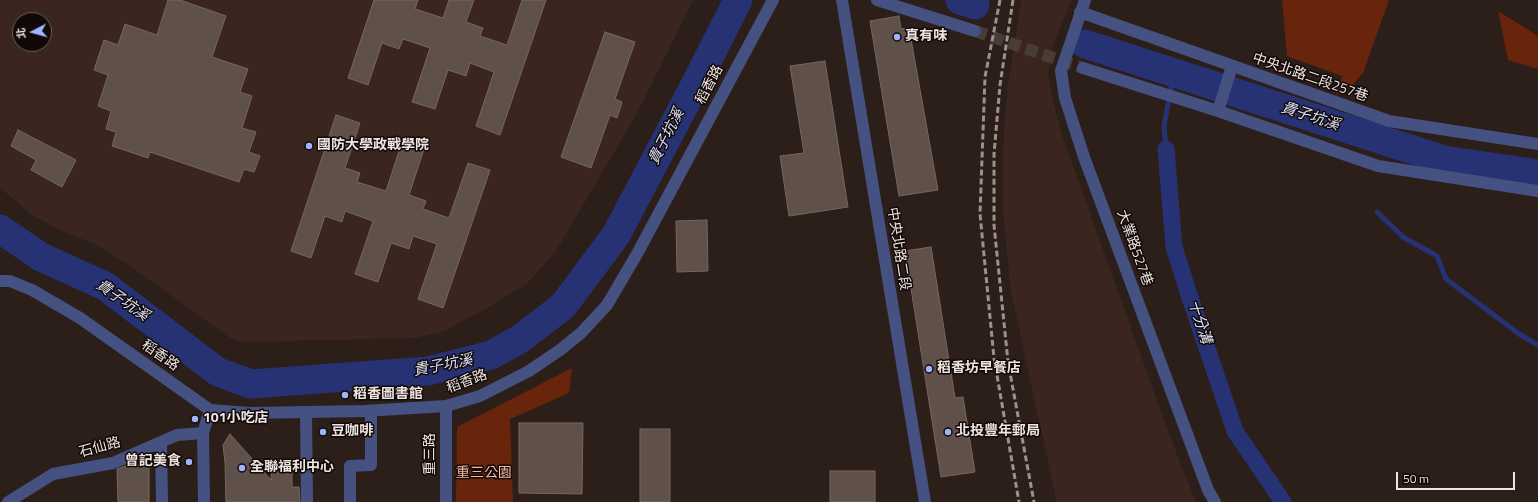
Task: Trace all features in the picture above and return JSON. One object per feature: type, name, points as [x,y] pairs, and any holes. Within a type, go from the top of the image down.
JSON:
[{"type":"street","name":"稻香路","points":[[0,281],[10,281],[32,290],[80,318],[210,410],[250,413],[371,411],[446,406],[480,396],[530,371],[581,333],[607,306],[637,254],[773,0]]},
{"type":"street","name":"中央北路二段","points":[[842,0],[925,502]]},
{"type":"street","points":[[877,0],[975,31]]},
{"type":"street","name":"大業路527巷","points":[[1085,0],[1061,71],[1065,98],[1084,157],[1208,490],[1215,502]]},
{"type":"street","name":"中央北路二段257巷","points":[[1078,18],[1232,66],[1389,122],[1538,144]]},
{"type":"street","points":[[1218,111],[1232,66]]},
{"type":"street","points":[[1083,68],[1218,111],[1378,166],[1538,191]]},
{"type":"street","name":"重三路","points":[[446,406],[446,502]]},
{"type":"street","points":[[204,502],[203,433],[210,410]]},
{"type":"street","points":[[350,502],[350,466],[371,465],[371,411]]},
{"type":"street","points":[[306,412],[307,502]]},
{"type":"street","name":"石仙路","points":[[8,502],[53,474],[113,463],[177,435],[203,433]]},
{"type":"street","points":[[161,442],[162,502]]},
{"type":"shaded area","name":"國防大學政戰學院","points":[[0,0],[693,0],[640,108],[556,251],[526,285],[445,331],[415,338],[243,342],[230,338],[129,265],[97,245],[59,230],[31,214],[0,188]]},
{"type":"shaded area","points":[[1021,0],[1072,0],[1053,45],[1048,75],[1053,101],[1061,132],[1159,406],[1196,502],[1057,502],[1010,286],[1003,209],[1003,148],[1007,91]]},
{"type":"green space","points":[[1282,0],[1389,0],[1363,73],[1351,87],[1336,95],[1342,76],[1287,56]]},
{"type":"green space","points":[[1498,11],[1538,36],[1538,69],[1508,60]]},
{"type":"green space","name":"重三公園","points":[[572,368],[569,393],[510,419],[513,502],[456,502],[457,427]]},
{"type":"building","points":[[168,0],[180,0],[226,16],[212,57],[248,69],[240,92],[252,96],[242,128],[256,132],[249,152],[260,156],[254,172],[244,169],[239,182],[150,152],[148,158],[112,146],[116,132],[106,129],[111,111],[98,106],[108,75],[94,70],[104,40],[118,45],[125,24],[157,35]]},
{"type":"building","points":[[374,0],[418,0],[415,9],[443,18],[449,0],[474,0],[466,22],[483,28],[480,36],[507,45],[522,0],[546,0],[500,135],[476,126],[494,72],[470,63],[466,76],[448,70],[435,109],[412,102],[430,48],[403,39],[399,49],[382,43],[368,85],[348,78]]},
{"type":"building","points":[[899,16],[901,29],[909,28],[938,190],[899,196],[870,21]]},
{"type":"building","points":[[605,32],[635,42],[615,99],[622,102],[617,118],[610,115],[591,168],[561,157]]},
{"type":"building","points":[[825,61],[848,207],[789,216],[780,156],[804,153],[790,66]]},
{"type":"building","points":[[336,115],[360,123],[345,168],[360,173],[357,182],[386,191],[403,139],[425,146],[409,195],[426,201],[423,209],[449,218],[468,163],[490,170],[443,308],[418,299],[437,244],[413,236],[409,249],[391,243],[378,282],[355,274],[373,221],[345,211],[342,222],[325,216],[311,258],[291,251]]},
{"type":"building","points":[[18,130],[76,160],[62,187],[31,170],[36,160],[11,146]]},
{"type":"building","points":[[707,220],[708,271],[677,272],[676,221]]},
{"type":"building","points":[[931,247],[955,398],[963,397],[975,472],[941,477],[905,251]]},
{"type":"building","points":[[519,423],[583,423],[582,494],[519,493]]},
{"type":"building","points":[[640,429],[670,429],[670,502],[640,502]]},
{"type":"building","name":"全聯福利中心","points":[[230,434],[271,480],[272,460],[292,460],[292,487],[299,487],[300,502],[226,502],[223,445]]},
{"type":"building","points":[[149,464],[149,502],[118,502],[117,469],[128,465]]},
{"type":"building","points":[[830,471],[875,471],[875,502],[830,502]]},
{"type":"waterway","name":"貴子坑溪","points":[[0,229],[41,257],[105,286],[218,372],[251,384],[428,371],[491,355],[520,339],[563,306],[616,235],[738,0]]},
{"type":"waterway","name":"貴子坑溪","points":[[960,0],[975,5]]},
{"type":"waterway","name":"貴子坑溪","points":[[1085,44],[1444,160],[1538,174]]},
{"type":"waterway","points":[[1166,149],[1164,126],[1174,73]]},
{"type":"waterway","name":"十分溝","points":[[1166,149],[1174,247],[1190,298],[1235,431],[1283,502]]},
{"type":"waterway","points":[[1377,212],[1403,237],[1437,256],[1446,279],[1519,334],[1538,345]]},
{"type":"waterway","points":[[425,372],[426,377],[428,378]]},
{"type":"tunnel","points":[[975,31],[1083,68]]},
{"type":"railway","points":[[1000,0],[985,77],[980,214],[994,358],[1019,502]]},
{"type":"railway","points":[[1013,0],[1000,85],[994,154],[994,225],[1008,362],[1034,502]]},
{"type":"place","name":"真有味","points":[[897,37]]},
{"type":"place","name":"國防大學政戰學院","points":[[309,146]]},
{"type":"place","name":"稻香坊早餐店","points":[[929,369]]},
{"type":"place","name":"稻香圖書館","points":[[345,395]]},
{"type":"place","name":"101小吃店","points":[[195,419]]},
{"type":"place","name":"豆咖啡","points":[[323,432]]},
{"type":"place","name":"北投豐年郵局","points":[[948,432]]},
{"type":"place","name":"曾記美食","points":[[189,462]]},
{"type":"place","name":"全聯福利中心","points":[[242,468]]}]
